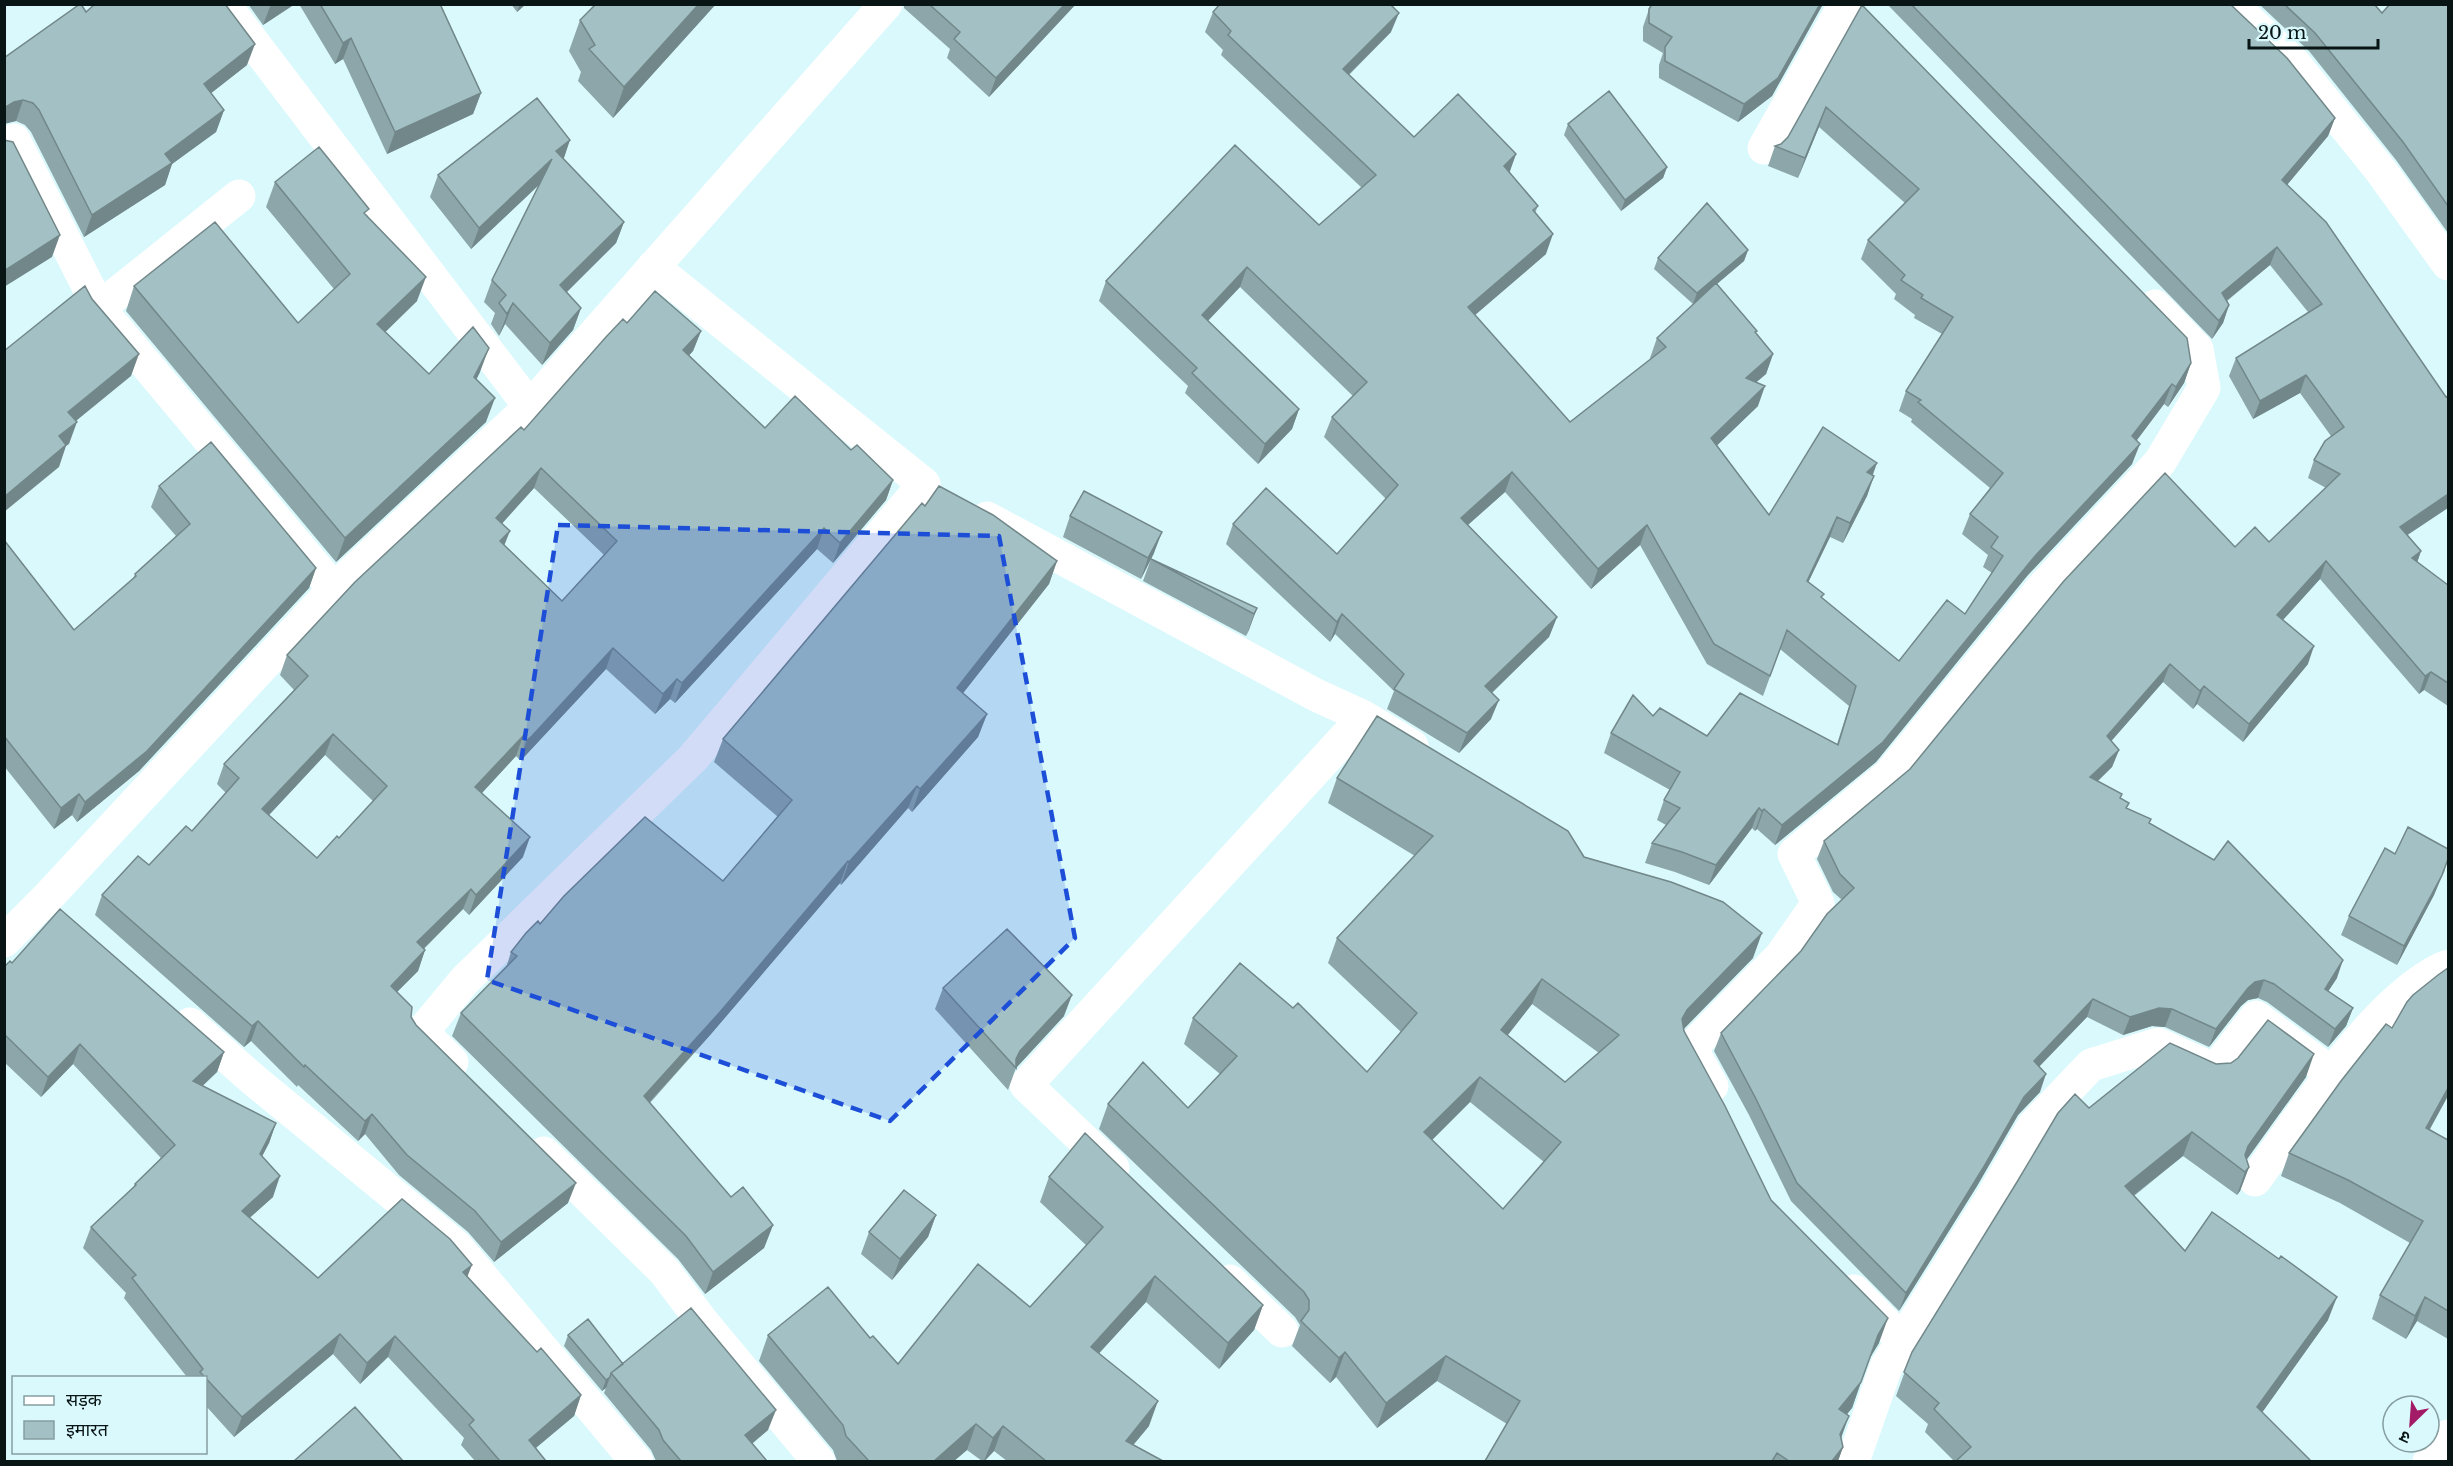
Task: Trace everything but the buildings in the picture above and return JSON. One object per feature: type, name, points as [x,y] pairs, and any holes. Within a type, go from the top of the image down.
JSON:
[{"type":"street","points":[[224,4],[530,407]]},
{"type":"street","points":[[2231,4],[2294,63],[2381,171],[2448,264]]},
{"type":"street","points":[[1764,148],[1858,7]]},
{"type":"street","points":[[4,941],[47,898],[334,589],[530,407],[653,267],[871,10]]},
{"type":"street","points":[[4,145],[14,140],[99,309],[334,589]]},
{"type":"street","points":[[99,309],[239,196]]},
{"type":"street","points":[[653,267],[945,495],[1316,695],[1364,717],[1434,759]]},
{"type":"street","points":[[1727,1113],[1691,1048],[1768,946],[1818,903],[1794,854],[1889,775],[2042,588],[2160,462],[2204,388],[2197,349],[2132,282]]},
{"type":"street","points":[[472,1082],[422,1032],[465,980],[693,758],[945,495]]},
{"type":"street","points":[[1137,1192],[1026,1085],[1364,717]]},
{"type":"street","points":[[47,898],[73,921]]},
{"type":"street","points":[[2255,1180],[2376,1020],[2429,974],[2445,967],[2448,969]]},
{"type":"street","points":[[169,1005],[255,1081],[456,1246],[637,1461]]},
{"type":"street","points":[[1850,1461],[1856,1453],[1886,1367],[1902,1340],[1993,1196],[2034,1125],[2091,1065],[2158,1044],[2215,1070],[2256,1017],[2333,1074]]},
{"type":"street","points":[[522,1131],[665,1272],[700,1320],[819,1461]]},
{"type":"street","points":[[1205,1257],[1282,1331]]},
{"type":"street","points":[[1831,1268],[1902,1340]]},
{"type":"street","points":[[2429,1461],[2448,1436]]},
{"type":"highlighted area","points":[[558,525],[999,536],[1075,938],[890,1121],[487,980]]}]
